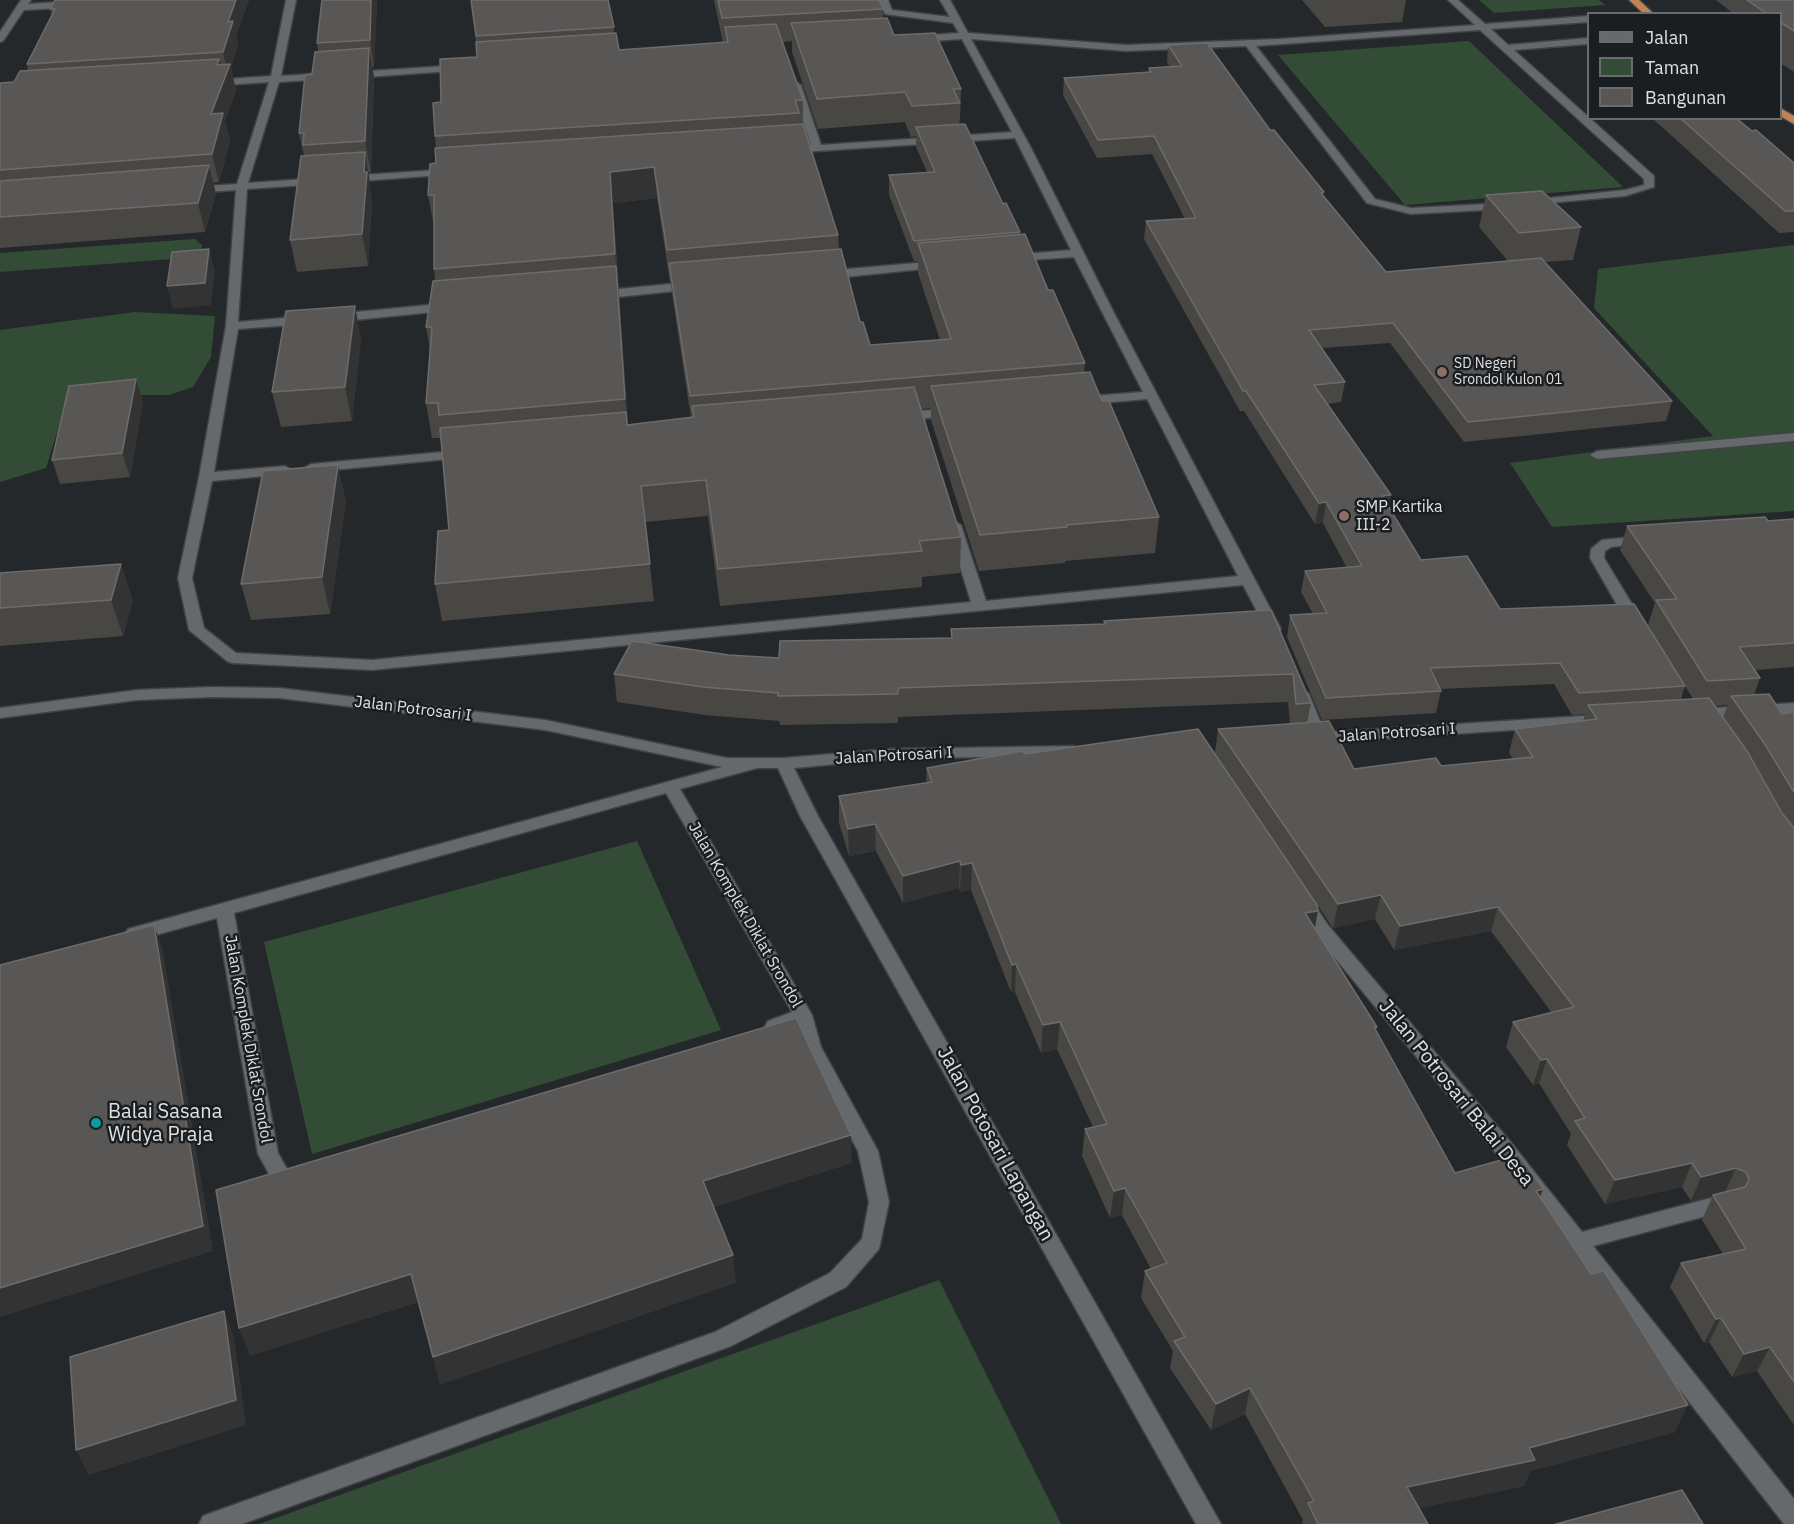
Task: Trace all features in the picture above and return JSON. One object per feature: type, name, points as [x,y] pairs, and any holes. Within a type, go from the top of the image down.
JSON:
[{"type":"highway","points":[[1634,0],[1648,12]]},
{"type":"highway","points":[[1782,113],[1794,122]]},
{"type":"street","points":[[291,0],[275,80],[242,186],[232,327],[206,477],[185,578],[197,630],[232,658],[372,665],[1247,580]]},
{"type":"street","points":[[884,0],[888,12],[956,21]]},
{"type":"street","points":[[945,0],[1018,135],[1278,641]]},
{"type":"street","points":[[1249,43],[1371,201],[1411,211],[1518,204],[1626,193],[1649,187],[1650,178],[1453,0]]},
{"type":"street","points":[[0,39],[24,3],[90,3]]},
{"type":"street","points":[[908,40],[964,36],[1126,48],[1249,43],[1587,19]]},
{"type":"street","points":[[1506,48],[1587,41]]},
{"type":"street","points":[[346,75],[475,67]]},
{"type":"street","points":[[791,70],[817,148]]},
{"type":"street","points":[[203,84],[334,76]]},
{"type":"street","points":[[782,151],[1018,135]]},
{"type":"street","points":[[184,190],[465,171]]},
{"type":"street","points":[[1006,259],[1078,252]]},
{"type":"street","points":[[816,275],[947,264]]},
{"type":"street","points":[[589,295],[708,285]]},
{"type":"street","points":[[232,327],[458,307]]},
{"type":"street","points":[[1059,403],[1151,395]]},
{"type":"street","points":[[885,418],[922,420],[966,411]]},
{"type":"street","points":[[1597,455],[1794,437]]},
{"type":"street","points":[[206,477],[480,453]]},
{"type":"street","points":[[952,516],[980,606]]},
{"type":"street","points":[[1642,634],[1597,558],[1598,549],[1607,543],[1654,539]]},
{"type":"street","points":[[1296,684],[1319,738]]},
{"type":"street","name":"Jalan Potrosari I","points":[[0,713],[137,695],[211,692],[279,693],[545,724],[727,763],[784,763],[891,754],[1082,750]]},
{"type":"street","points":[[1720,733],[1692,712],[1794,708]]},
{"type":"street","name":"Jalan Potrosari I","points":[[1297,739],[1611,720]]},
{"type":"street","points":[[112,939],[755,763]]},
{"type":"street","name":"Jalan Potosari Lapangan","points":[[784,763],[809,816],[1209,1524]]},
{"type":"street","name":"Jalan Komplek Diklat Srondol","points":[[670,786],[803,1016],[759,1030]]},
{"type":"street","name":"Jalan Potrosari Balai Desa","points":[[1296,891],[1322,930],[1506,1151],[1794,1518]]},
{"type":"street","name":"Jalan Komplek Diklat Srondol","points":[[224,909],[268,1154],[276,1170],[286,1181],[315,1181]]},
{"type":"street","points":[[211,1524],[723,1339],[838,1280],[872,1243],[879,1202],[868,1151],[812,1047],[803,1016]]},
{"type":"street","points":[[1576,1242],[1726,1203]]},
{"type":"green space","points":[[1479,0],[1599,0],[1605,5],[1494,13]]},
{"type":"green space","points":[[1469,41],[1623,187],[1405,205],[1278,55]]},
{"type":"green space","points":[[195,239],[202,245],[200,257],[0,272],[0,253]]},
{"type":"green space","points":[[1794,245],[1794,511],[1552,527],[1510,463],[1713,436],[1594,308],[1598,269]]},
{"type":"green space","points":[[135,312],[215,316],[211,357],[193,387],[169,395],[135,395],[64,410],[46,468],[0,482],[0,330]]},
{"type":"green space","points":[[637,841],[721,1030],[312,1154],[264,942]]},
{"type":"green space","points":[[939,1280],[1061,1524],[259,1524]]},
{"type":"building","points":[[55,0],[236,0],[228,22],[233,21],[223,52],[27,64],[55,9],[50,9]]},
{"type":"building","points":[[322,0],[371,0],[370,40],[317,43]]},
{"type":"building","points":[[471,0],[608,0],[614,27],[476,36]]},
{"type":"building","points":[[718,0],[879,0],[883,9],[722,18]]},
{"type":"building","points":[[1747,0],[1794,0],[1794,31],[1782,23],[1782,12],[1764,12]]},
{"type":"building","points":[[887,18],[894,35],[935,33],[961,89],[953,89],[960,103],[912,106],[905,92],[817,99],[791,23]]},
{"type":"building","points":[[776,24],[803,100],[795,100],[799,113],[435,136],[433,103],[441,102],[440,59],[477,57],[476,42],[616,33],[619,50],[728,42],[725,27]]},
{"type":"building","points":[[1207,43],[1270,130],[1274,130],[1324,192],[1321,193],[1386,272],[1541,258],[1672,401],[1468,422],[1393,323],[1309,330],[1345,382],[1314,385],[1391,495],[1382,496],[1421,560],[1467,556],[1500,609],[1634,604],[1685,686],[1579,693],[1560,663],[1430,668],[1441,691],[1326,698],[1290,615],[1327,613],[1305,571],[1362,566],[1326,502],[1319,503],[1246,391],[1243,391],[1146,221],[1196,218],[1154,136],[1098,140],[1064,78],[1151,72],[1149,68],[1182,66],[1168,45]]},
{"type":"building","points":[[369,48],[365,141],[303,145],[304,133],[299,133],[305,75],[312,74],[315,52]]},
{"type":"building","points":[[219,59],[217,65],[230,64],[211,114],[223,113],[212,154],[0,170],[0,83],[14,82],[20,71]]},
{"type":"building","points":[[1682,120],[1738,120],[1752,131],[1756,130],[1794,163],[1794,211],[1785,211]]},
{"type":"building","points":[[803,124],[838,235],[667,250],[654,167],[610,172],[615,254],[434,269],[434,195],[428,195],[430,164],[436,163],[435,148]]},
{"type":"building","points":[[965,124],[1003,204],[1006,203],[1020,232],[914,241],[889,175],[935,172],[916,127]]},
{"type":"building","points":[[365,152],[364,172],[367,172],[362,234],[290,240],[301,156]]},
{"type":"building","points":[[209,165],[198,203],[0,217],[0,181]]},
{"type":"building","points":[[1542,191],[1581,227],[1519,233],[1486,195]]},
{"type":"building","points":[[1025,234],[1048,290],[1053,290],[1085,363],[690,396],[669,263],[841,249],[860,322],[863,322],[870,345],[951,339],[918,243]]},
{"type":"building","points":[[209,249],[205,283],[167,286],[172,252]]},
{"type":"building","points":[[616,266],[625,399],[439,415],[438,403],[426,403],[432,327],[426,327],[433,281]]},
{"type":"building","points":[[355,306],[345,387],[272,392],[286,311]]},
{"type":"building","points":[[1090,372],[1102,401],[1109,401],[1159,517],[980,535],[931,386]]},
{"type":"building","points":[[136,379],[122,453],[52,460],[69,386]]},
{"type":"building","points":[[914,387],[961,537],[919,541],[922,551],[718,569],[706,480],[641,486],[650,564],[435,584],[438,531],[449,530],[440,428],[626,412],[627,425],[694,417],[692,406]]},
{"type":"building","points":[[338,465],[322,577],[241,584],[263,471]]},
{"type":"building","points":[[1765,517],[1768,521],[1794,519],[1794,643],[1739,647],[1760,678],[1707,681],[1656,600],[1677,599],[1627,526]]},
{"type":"building","points":[[121,564],[111,600],[0,608],[0,573]]},
{"type":"building","points":[[1271,610],[1311,703],[1296,704],[1293,674],[898,688],[898,694],[778,696],[778,693],[703,687],[614,674],[632,641],[729,655],[779,658],[780,641],[952,638],[951,629],[1105,624],[1104,621]]},
{"type":"building","points":[[1769,694],[1782,714],[1794,712],[1794,792],[1764,743],[1731,696]]},
{"type":"building","points":[[1709,698],[1747,751],[1782,813],[1794,828],[1794,1382],[1770,1347],[1744,1354],[1721,1318],[1716,1319],[1681,1263],[1746,1249],[1713,1195],[1745,1187],[1749,1180],[1746,1172],[1736,1168],[1701,1177],[1692,1163],[1615,1180],[1575,1121],[1585,1118],[1547,1059],[1541,1060],[1513,1022],[1574,1007],[1498,907],[1400,926],[1381,895],[1338,904],[1218,729],[1329,721],[1354,769],[1436,758],[1441,766],[1533,757],[1515,729],[1597,719],[1588,705]]},
{"type":"building","points":[[1198,729],[1317,905],[1318,911],[1305,913],[1377,1027],[1374,1027],[1455,1173],[1519,1155],[1543,1189],[1536,1191],[1591,1274],[1604,1271],[1688,1405],[1529,1448],[1535,1460],[1407,1487],[1428,1524],[1318,1524],[1308,1503],[1314,1501],[1250,1388],[1216,1404],[1174,1341],[1185,1337],[1145,1271],[1167,1263],[1125,1188],[1114,1191],[1085,1129],[1107,1124],[1060,1022],[1043,1025],[1016,964],[1012,965],[972,863],[961,865],[960,861],[903,876],[875,824],[848,829],[839,796],[932,782],[927,768],[1023,751],[1025,754]]},
{"type":"building","name":"Balai Sasana Widya Praja","points":[[154,925],[203,1226],[0,1288],[0,965]]},
{"type":"building","points":[[796,1018],[851,1135],[703,1181],[733,1255],[433,1357],[411,1274],[239,1328],[216,1190]]},
{"type":"building","points":[[224,1311],[236,1400],[76,1450],[70,1357]]},
{"type":"building","points":[[1682,1490],[1703,1524],[1556,1524]]},
{"type":"place","name":"SD Negeri Srondol Kulon 01","points":[[1442,372]]},
{"type":"place","name":"SMP Kartika III-2","points":[[1344,516]]},
{"type":"place","name":"Balai Sasana Widya Praja","points":[[96,1123]]}]
